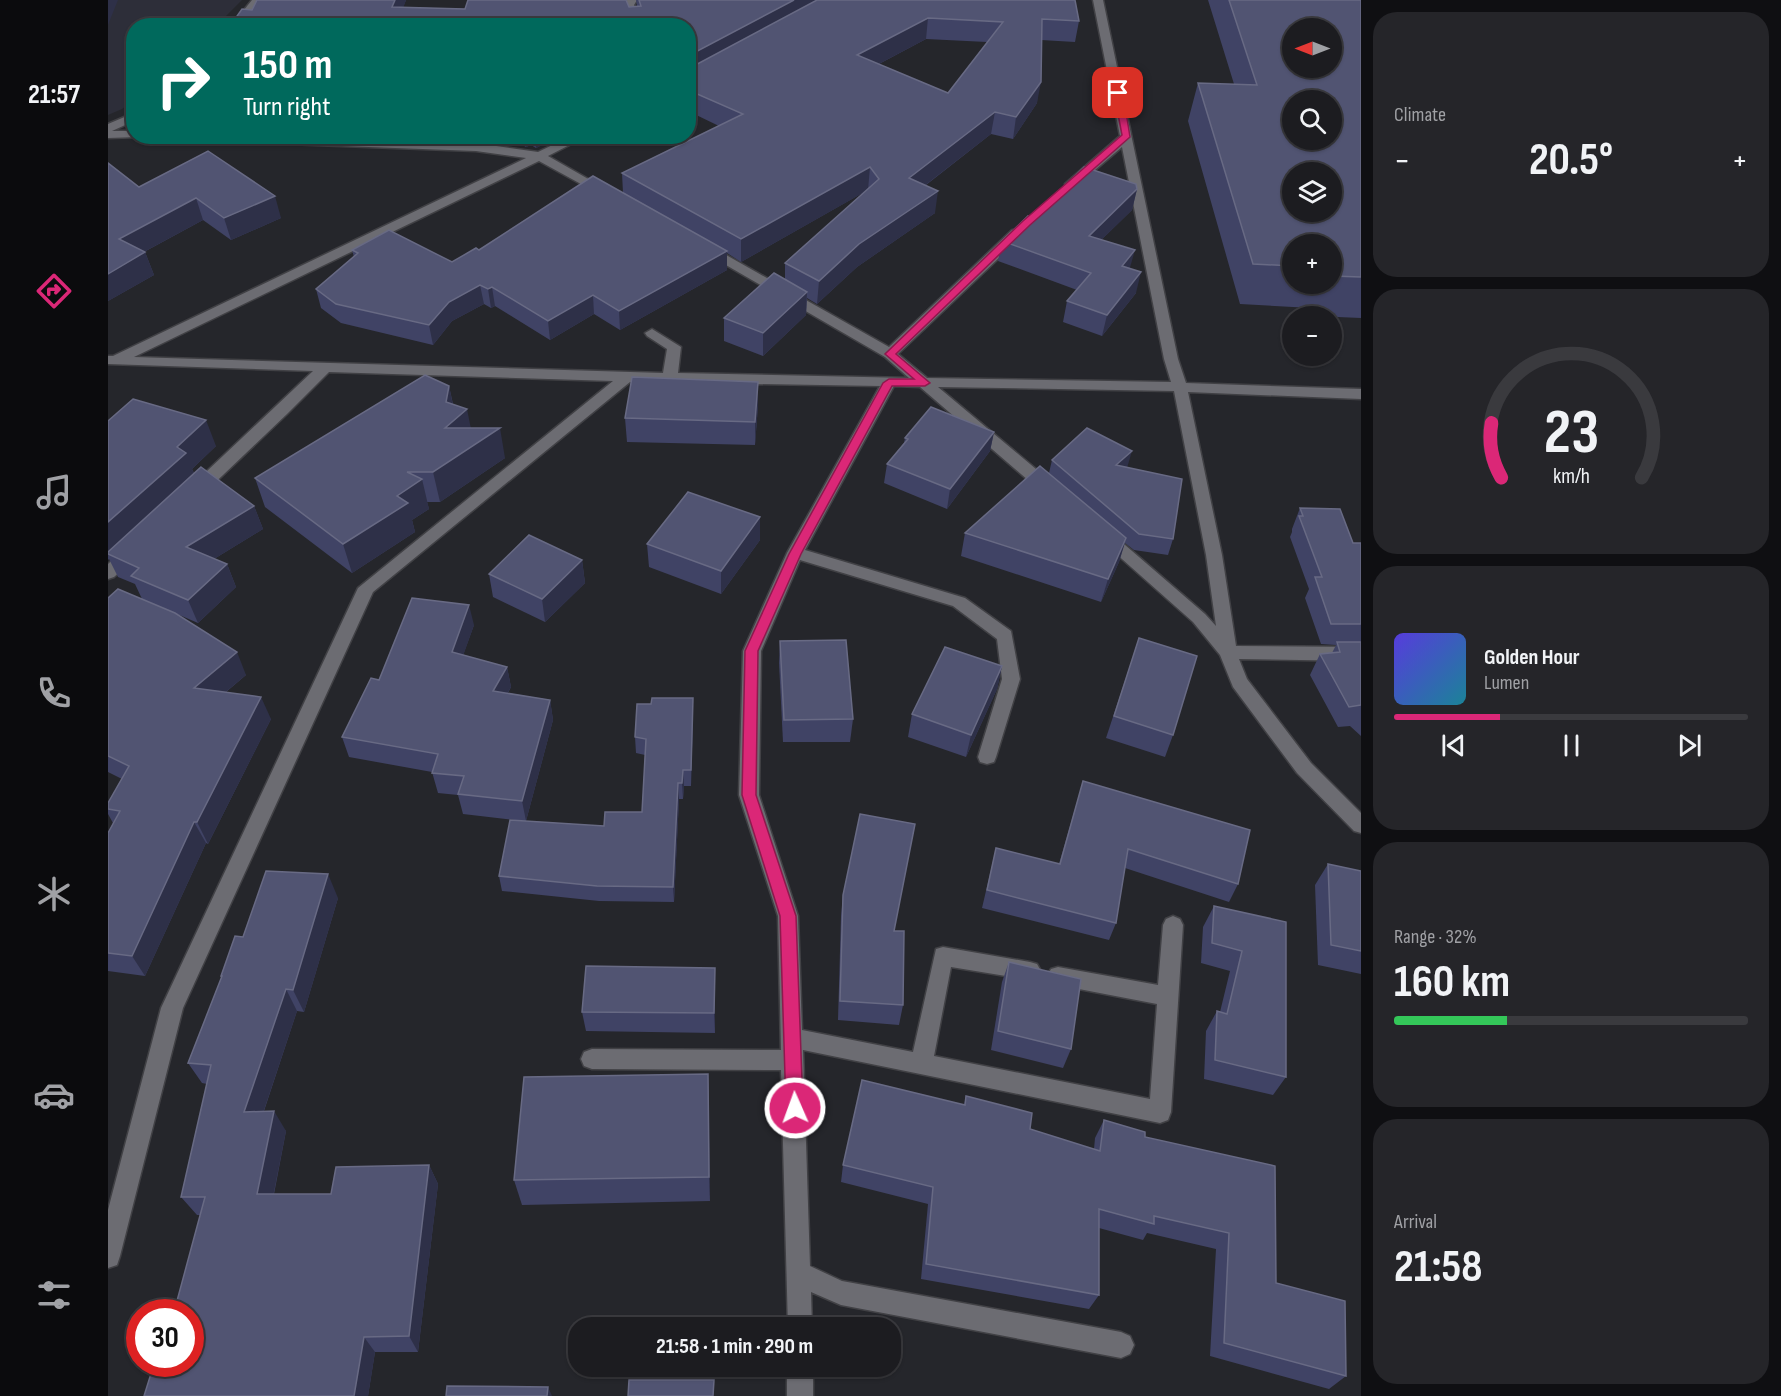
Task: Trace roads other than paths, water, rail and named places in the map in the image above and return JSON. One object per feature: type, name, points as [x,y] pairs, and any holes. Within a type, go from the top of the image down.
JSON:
[{"type":"street","points":[[243,18],[258,0]]},
{"type":"street","points":[[632,0],[629,5],[633,18]]},
{"type":"street","points":[[1098,0],[1171,359],[1180,387],[1214,555],[1228,652],[1239,682],[1304,768],[1361,825]]},
{"type":"street","points":[[108,128],[126,120]]},
{"type":"street","points":[[108,134],[126,135]]},
{"type":"street","points":[[1060,194],[1127,136]]},
{"type":"street","points":[[394,144],[476,147],[539,156],[621,201]]},
{"type":"street","points":[[110,361],[564,144]]},
{"type":"street","points":[[890,354],[1027,223]]},
{"type":"street","points":[[693,242],[890,354],[1058,496]]},
{"type":"street","points":[[652,333],[674,347],[670,378]]},
{"type":"street","points":[[110,361],[326,366],[627,378],[1180,387],[1361,394]]},
{"type":"street","points":[[184,502],[282,411],[326,366]]},
{"type":"street","points":[[108,1256],[172,1008],[366,588],[627,378]]},
{"type":"street","points":[[800,1317],[788,916],[749,795],[752,651],[795,554],[889,383]]},
{"type":"street","points":[[1093,527],[1199,618],[1228,652],[1361,654]]},
{"type":"street","points":[[108,573],[142,541]]},
{"type":"street","points":[[795,554],[959,602],[1005,636],[1011,679],[987,757]]},
{"type":"street","points":[[592,1059],[793,1049],[922,1064],[1161,1112],[1173,925]]},
{"type":"street","points":[[922,1064],[943,956],[1168,996]]},
{"type":"street","points":[[800,1274],[841,1293],[1121,1345]]},
{"type":"street","points":[[800,1377],[800,1396]]}]
